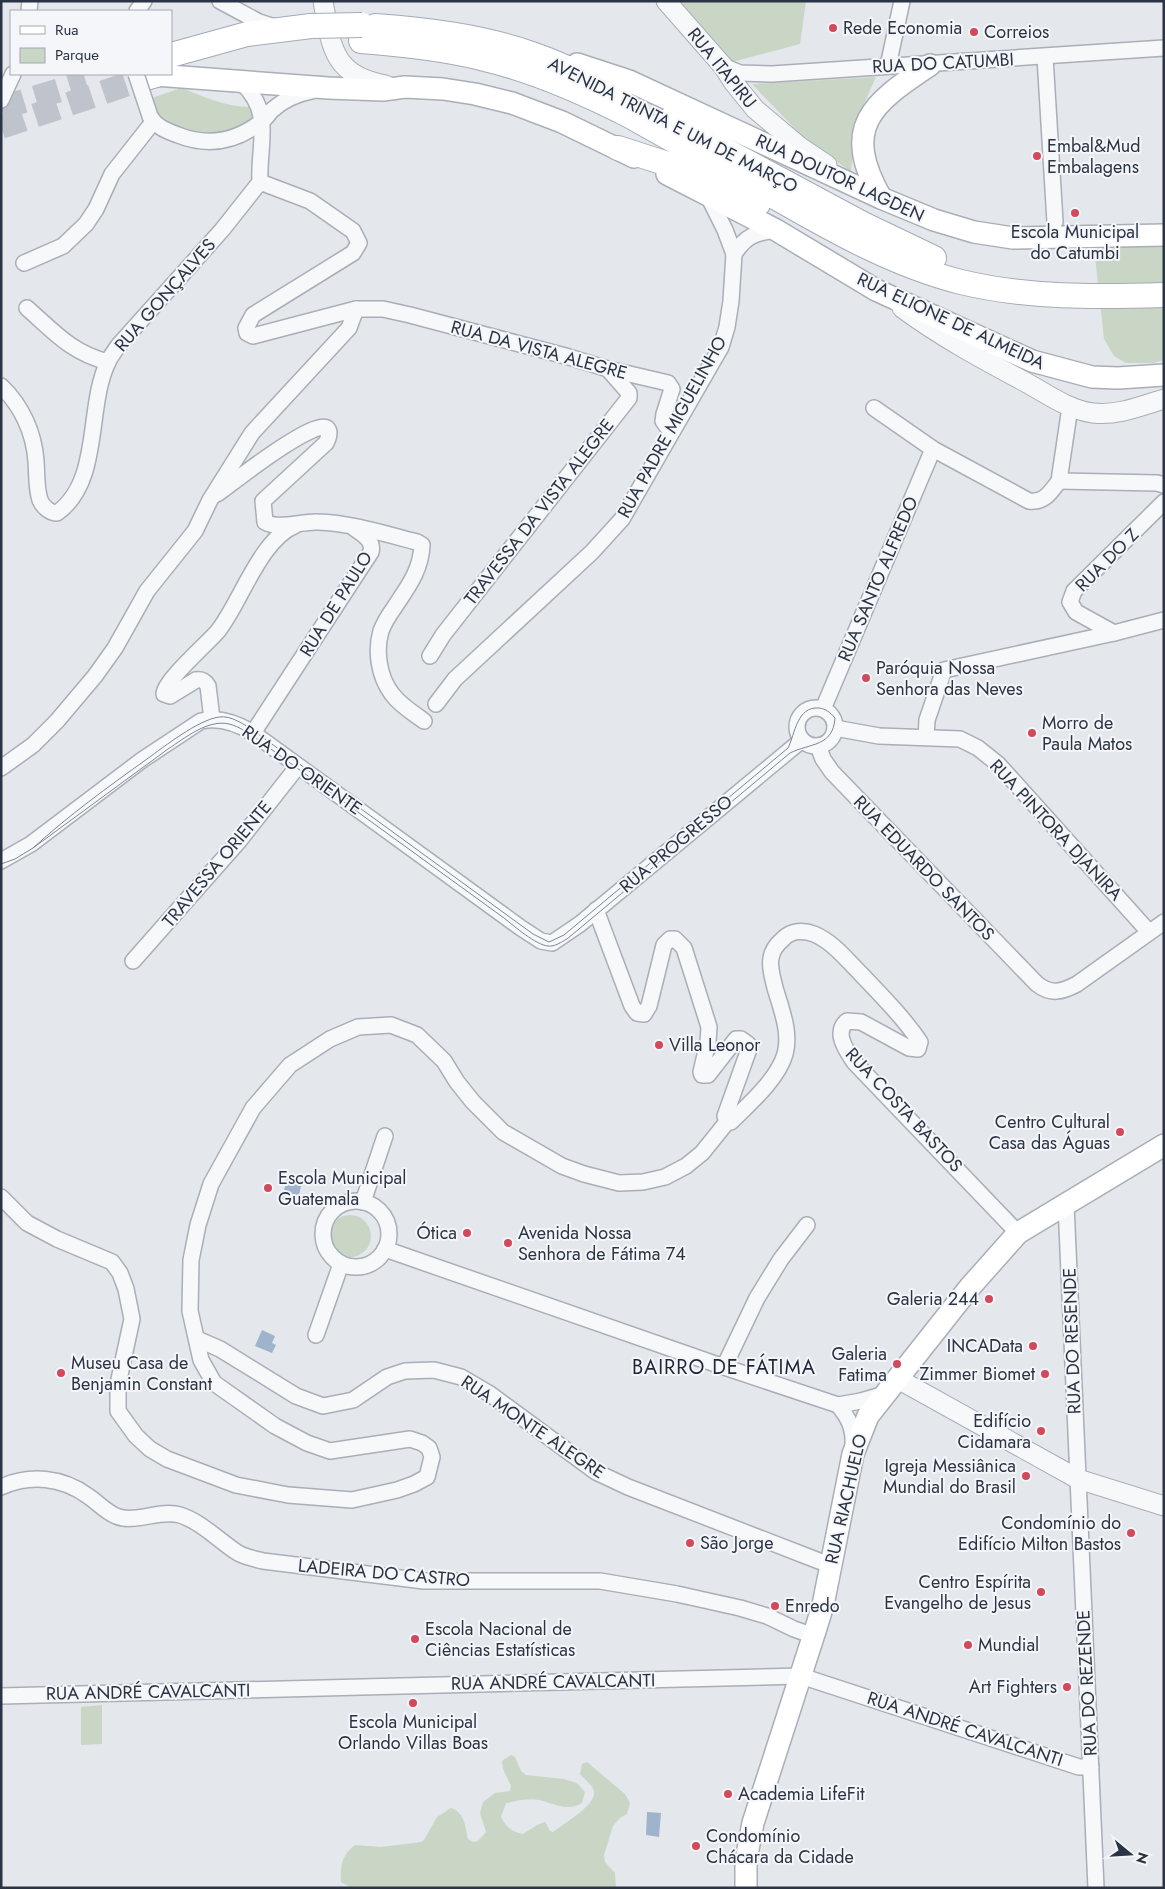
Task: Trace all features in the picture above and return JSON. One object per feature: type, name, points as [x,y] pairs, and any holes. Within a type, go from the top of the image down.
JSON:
[{"type":"main road","name":"AVENIDA TRINTA E UM DE MARÇO","points":[[172,55],[247,34],[281,28],[311,34],[416,29],[456,34],[531,53],[579,74],[624,96],[863,224],[928,256],[963,266],[1014,275],[1097,288],[1164,295]]},
{"type":"main road","name":"AVENIDA TRINTA E UM DE MARÇO","points":[[362,33],[403,44],[481,58],[517,68],[556,83],[630,116],[841,234],[918,268],[960,282],[1013,292],[1097,288],[1164,279]]},
{"type":"main road","name":"AVENIDA TRINTA E UM DE MARÇO","points":[[172,69],[311,34]]},
{"type":"main road","name":"RUA DOUTOR LAGDEN","points":[[531,53],[585,66],[629,81],[881,198],[934,220],[974,232],[1013,238],[1164,235]]},
{"type":"main road","points":[[881,198],[864,163],[861,142],[866,125],[872,112],[895,88],[930,65]]},
{"type":"main road","points":[[164,75],[242,83],[328,88],[383,90],[405,87],[443,89],[512,103],[562,122],[618,148],[677,167],[800,223],[841,234]]},
{"type":"main road","name":"RUA ELIONE DE ALMEIDA","points":[[618,148],[776,230],[876,290],[1032,361],[1092,377],[1164,375]]},
{"type":"main road","name":"RUA RIACHUELO","points":[[746,1888],[746,1860],[753,1823],[823,1605],[853,1454],[868,1416],[970,1287],[1018,1233],[1164,1145]]},
{"type":"street","points":[[220,1],[259,22],[281,28]]},
{"type":"street","points":[[323,1],[334,52],[342,64],[353,74],[366,80],[405,87]]},
{"type":"street","name":"RUA ITAPIRU","points":[[666,1],[723,66],[741,93],[755,109],[800,147],[881,198]]},
{"type":"street","points":[[888,66],[902,1]]},
{"type":"street","name":"RUA DO CATUMBI","points":[[723,66],[740,73],[772,74],[1164,48]]},
{"type":"street","points":[[1045,57],[1055,222]]},
{"type":"street","points":[[1,100],[13,75]]},
{"type":"street","points":[[24,263],[63,246],[86,224],[96,209],[112,174],[152,119],[154,75]]},
{"type":"street","points":[[242,83],[255,96],[262,121],[260,182]]},
{"type":"street","points":[[152,119],[160,127],[181,136],[208,142],[242,135],[291,97],[328,88]]},
{"type":"street","name":"RUA DA VISTA ALEGRE","points":[[260,182],[310,201],[353,232],[358,243],[352,253],[253,315],[248,322],[247,333],[253,336],[356,309],[383,309],[401,313],[608,369],[668,383],[672,389],[663,421],[671,432]]},
{"type":"street","name":"RUA GONÇALVES","points":[[1,386],[20,408],[29,427],[36,459],[40,501],[45,508],[54,513],[62,509],[68,502],[84,475],[96,402],[108,362],[118,346],[222,230],[260,182]]},
{"type":"street","name":"RUA PADRE MIGUELINHO","points":[[436,704],[455,679],[592,552],[622,519],[721,347],[732,301],[734,254],[725,230],[708,196]]},
{"type":"street","points":[[734,254],[750,236],[776,230]]},
{"type":"street","points":[[876,290],[919,321],[965,349],[1070,407],[1092,413],[1106,414],[1164,399]]},
{"type":"street","points":[[27,308],[71,347],[90,357],[108,362]]},
{"type":"street","points":[[1,768],[33,745],[57,721],[95,676],[115,648],[147,590],[194,531],[210,500],[252,433],[349,328],[356,309]]},
{"type":"street","name":"TRAVESSA DA VISTA ALEGRE","points":[[430,656],[442,635],[629,398],[629,393],[608,369]]},
{"type":"street","points":[[874,408],[933,449],[1029,501],[1037,502],[1046,498],[1059,481],[1070,407]]},
{"type":"street","points":[[210,500],[288,443],[323,427],[329,431],[329,438],[326,443],[263,501],[265,522],[276,525],[304,522],[352,525]]},
{"type":"street","name":"RUA SANTO ALFREDO","points":[[823,709],[933,449]]},
{"type":"street","points":[[1059,481],[1157,483],[1164,485]]},
{"type":"street","name":"RUA DO Z","points":[[1114,633],[1076,612],[1070,602],[1072,596],[1074,591],[1164,502]]},
{"type":"street","points":[[1,861],[31,844],[150,755],[201,721],[212,719],[208,686],[205,682],[196,680],[170,696],[164,694],[164,689],[228,618],[275,539],[291,527],[304,522]]},
{"type":"street","name":"RUA DE PAULO","points":[[352,525],[420,543],[422,548],[411,584],[395,606],[382,629],[379,640],[379,658],[382,676],[392,694],[424,721]]},
{"type":"street","name":"RUA DE PAULO","points":[[253,733],[371,552],[371,542],[352,525]]},
{"type":"street","points":[[926,737],[927,720],[944,670],[1114,633],[1164,620]]},
{"type":"street","points":[[816,707],[823,709],[832,716],[835,728],[830,740],[818,746],[811,746],[802,740],[797,730],[799,718],[809,708],[816,707]]},
{"type":"street","name":"RUA DO ORIENTE","points":[[212,719],[242,726],[253,733],[521,928],[547,943]]},
{"type":"street","name":"RUA PINTORA DJANIRA","points":[[835,728],[879,736],[960,739],[978,748],[998,764],[1149,932]]},
{"type":"street","name":"RUA PROGRESSO","points":[[547,943],[552,944],[568,934],[802,740]]},
{"type":"street","name":"RUA EDUARDO SANTOS","points":[[818,746],[823,759],[832,772],[1036,984],[1045,990],[1056,992],[1077,984],[1149,932]]},
{"type":"street","name":"TRAVESSA ORIENTE","points":[[133,961],[239,841],[298,766]]},
{"type":"street","points":[[1,1197],[28,1223],[57,1239],[112,1262],[120,1273],[126,1289],[132,1319],[118,1384],[118,1411],[136,1436],[150,1449],[167,1459],[236,1485],[288,1495],[352,1500],[397,1490],[414,1484],[427,1477],[432,1457],[429,1448],[422,1443],[410,1439],[330,1451],[306,1443],[275,1426],[214,1383],[201,1360],[190,1311],[191,1260],[198,1225],[211,1184],[253,1108],[290,1065],[330,1039],[358,1027],[391,1025],[417,1035],[444,1061],[457,1082],[473,1102],[503,1132],[562,1166],[600,1179],[619,1183],[643,1182],[664,1177],[686,1166],[702,1153],[727,1122],[725,1116],[749,1048],[748,1044],[746,1041],[736,1039],[708,1075],[702,1075],[701,1072],[710,1035],[684,948],[675,939],[670,939],[664,945],[649,1006],[644,1014],[637,1013],[632,1006],[596,910]]},
{"type":"street","points":[[1149,932],[1164,922]]},
{"type":"street","name":"RUA COSTA BASTOS","points":[[727,1122],[731,1122],[774,1077],[785,1055],[787,1040],[785,1025],[770,970],[771,957],[775,947],[784,937],[795,931],[812,933],[827,940],[846,959],[904,1020],[920,1042],[918,1049],[909,1048],[861,1022],[847,1021],[842,1027],[841,1035],[843,1045],[854,1062],[1018,1233]]},
{"type":"street","points":[[363,1202],[385,1136]]},
{"type":"street","points":[[356,1201],[363,1202],[376,1208],[384,1216],[388,1227],[385,1249],[380,1257],[364,1266],[354,1267],[341,1264],[329,1254],[324,1244],[325,1224],[337,1207],[356,1201]]},
{"type":"street","name":"RUA DO RESENDE","points":[[1066,1204],[1078,1479]]},
{"type":"street","points":[[724,1367],[757,1298],[781,1259],[806,1225]]},
{"type":"street","points":[[385,1249],[724,1367],[838,1404],[861,1401],[892,1387],[1078,1479],[1164,1506]]},
{"type":"street","points":[[316,1335],[341,1264]]},
{"type":"street","name":"RUA MONTE ALEGRE","points":[[197,1339],[220,1349],[296,1396],[323,1406],[353,1400],[387,1377],[405,1371],[434,1370],[461,1377],[490,1394],[596,1472],[628,1487],[830,1564]]},
{"type":"street","points":[[838,1404],[846,1414],[854,1432],[853,1454]]},
{"type":"street","name":"RUA DO REZENDE","points":[[1078,1479],[1096,1888]]},
{"type":"street","name":"LADEIRA DO CASTRO","points":[[1,1487],[24,1480],[55,1480],[85,1493],[117,1516],[124,1518],[166,1513],[180,1515],[195,1522],[240,1554],[263,1562],[424,1581],[600,1581],[677,1594],[740,1608],[767,1616],[814,1636]]},
{"type":"street","name":"RUA ANDRÉ CAVALCANTI","points":[[1,1696],[801,1676],[1079,1767],[1090,1767]]},
{"type":"green space","points":[[674,1],[806,1],[800,44],[728,63]]},
{"type":"green space","points":[[876,77],[856,122],[851,172],[801,135],[752,84]]},
{"type":"green space","points":[[181,88],[225,104],[254,107],[254,121],[245,130],[210,136],[166,126],[156,114],[152,98]]},
{"type":"green space","points":[[1094,247],[1164,247],[1164,360],[1153,363],[1126,363],[1114,356],[1104,339]]},
{"type":"green space","points":[[350,1215],[365,1221],[371,1236],[365,1251],[350,1257],[335,1251],[329,1236],[335,1221]]},
{"type":"green space","points":[[102,1705],[102,1744],[81,1745],[81,1707]]},
{"type":"green space","points":[[511,1755],[515,1757],[521,1771],[526,1775],[564,1779],[577,1783],[585,1792],[582,1803],[571,1807],[535,1799],[506,1803],[501,1817],[505,1824],[519,1833],[523,1834],[545,1822],[550,1831],[553,1832],[590,1803],[594,1790],[580,1774],[582,1764],[587,1762],[625,1794],[630,1803],[627,1814],[620,1818],[613,1826],[604,1855],[605,1862],[615,1873],[616,1888],[352,1888],[341,1882],[343,1861],[347,1853],[355,1845],[381,1847],[421,1842],[437,1817],[451,1808],[456,1810],[462,1817],[468,1839],[473,1842],[478,1841],[486,1832],[480,1813],[483,1802],[495,1793],[510,1791],[511,1786],[503,1769],[502,1761]]},
{"type":"water","points":[[287,1178],[302,1182],[297,1203],[282,1199]]},
{"type":"water","points":[[262,1330],[275,1336],[272,1343],[276,1345],[272,1353],[255,1346]]},
{"type":"water","points":[[647,1812],[661,1813],[659,1837],[646,1835]]},
{"type":"tunnel","points":[[1,127],[146,78]]},
{"type":"tunnel","points":[[1,108],[86,82]]},
{"type":"tram line","points":[[1,864],[15,859],[33,848],[168,749],[197,730],[213,724],[229,724],[240,728],[257,739],[525,935],[543,945],[553,946],[567,939],[790,753],[825,739],[830,734],[835,718],[828,711],[821,708],[806,711],[798,722],[788,748],[564,935],[549,942],[533,934],[254,731],[238,721],[224,717],[201,723],[163,747],[89,802],[33,848]]},
{"type":"place","name":"Rede Economia","points":[[833,28]]},
{"type":"place","name":"Correios","points":[[974,32]]},
{"type":"place","name":"Embal&Mud Embalagens","points":[[1037,156]]},
{"type":"place","name":"Escola Municipal do Catumbi","points":[[1075,213]]},
{"type":"place","name":"Paróquia Nossa Senhora das Neves","points":[[866,678]]},
{"type":"place","name":"Morro de Paula Matos","points":[[1032,733]]},
{"type":"place","name":"Villa Leonor","points":[[659,1045]]},
{"type":"place","name":"Centro Cultural Casa das Águas","points":[[1120,1132]]},
{"type":"place","name":"Escola Municipal Guatemala","points":[[268,1188]]},
{"type":"place","name":"Ótica","points":[[467,1233]]},
{"type":"place","name":"Avenida Nossa Senhora de Fátima 74","points":[[508,1243]]},
{"type":"place","name":"Galeria 244","points":[[989,1299]]},
{"type":"place","name":"INCAData","points":[[1033,1346]]},
{"type":"place","name":"Galeria Fatima","points":[[897,1364]]},
{"type":"place","name":"Museu Casa de Benjamin Constant","points":[[61,1373]]},
{"type":"place","name":"Zimmer Biomet","points":[[1045,1374]]},
{"type":"place","name":"Edifício Cidamara","points":[[1041,1431]]},
{"type":"place","name":"Igreja Messiânica Mundial do Brasil","points":[[1026,1476]]},
{"type":"place","name":"Condomínio do Edifício Milton Bastos","points":[[1131,1533]]},
{"type":"place","name":"São Jorge","points":[[690,1543]]},
{"type":"place","name":"Centro Espírita Evangelho de Jesus","points":[[1041,1592]]},
{"type":"place","name":"Enredo","points":[[775,1606]]},
{"type":"place","name":"Escola Nacional de Ciências Estatísticas","points":[[415,1639]]},
{"type":"place","name":"Mundial","points":[[968,1645]]},
{"type":"place","name":"Art Fighters","points":[[1067,1687]]},
{"type":"place","name":"Escola Municipal Orlando Villas Boas","points":[[413,1703]]},
{"type":"place","name":"Academia LifeFit","points":[[728,1794]]},
{"type":"place","name":"Condomínio Chácara da Cidade","points":[[696,1846]]},
{"type":"district","name":"BAIRRO DE FÁTIMA","points":[[724,1367]]}]
